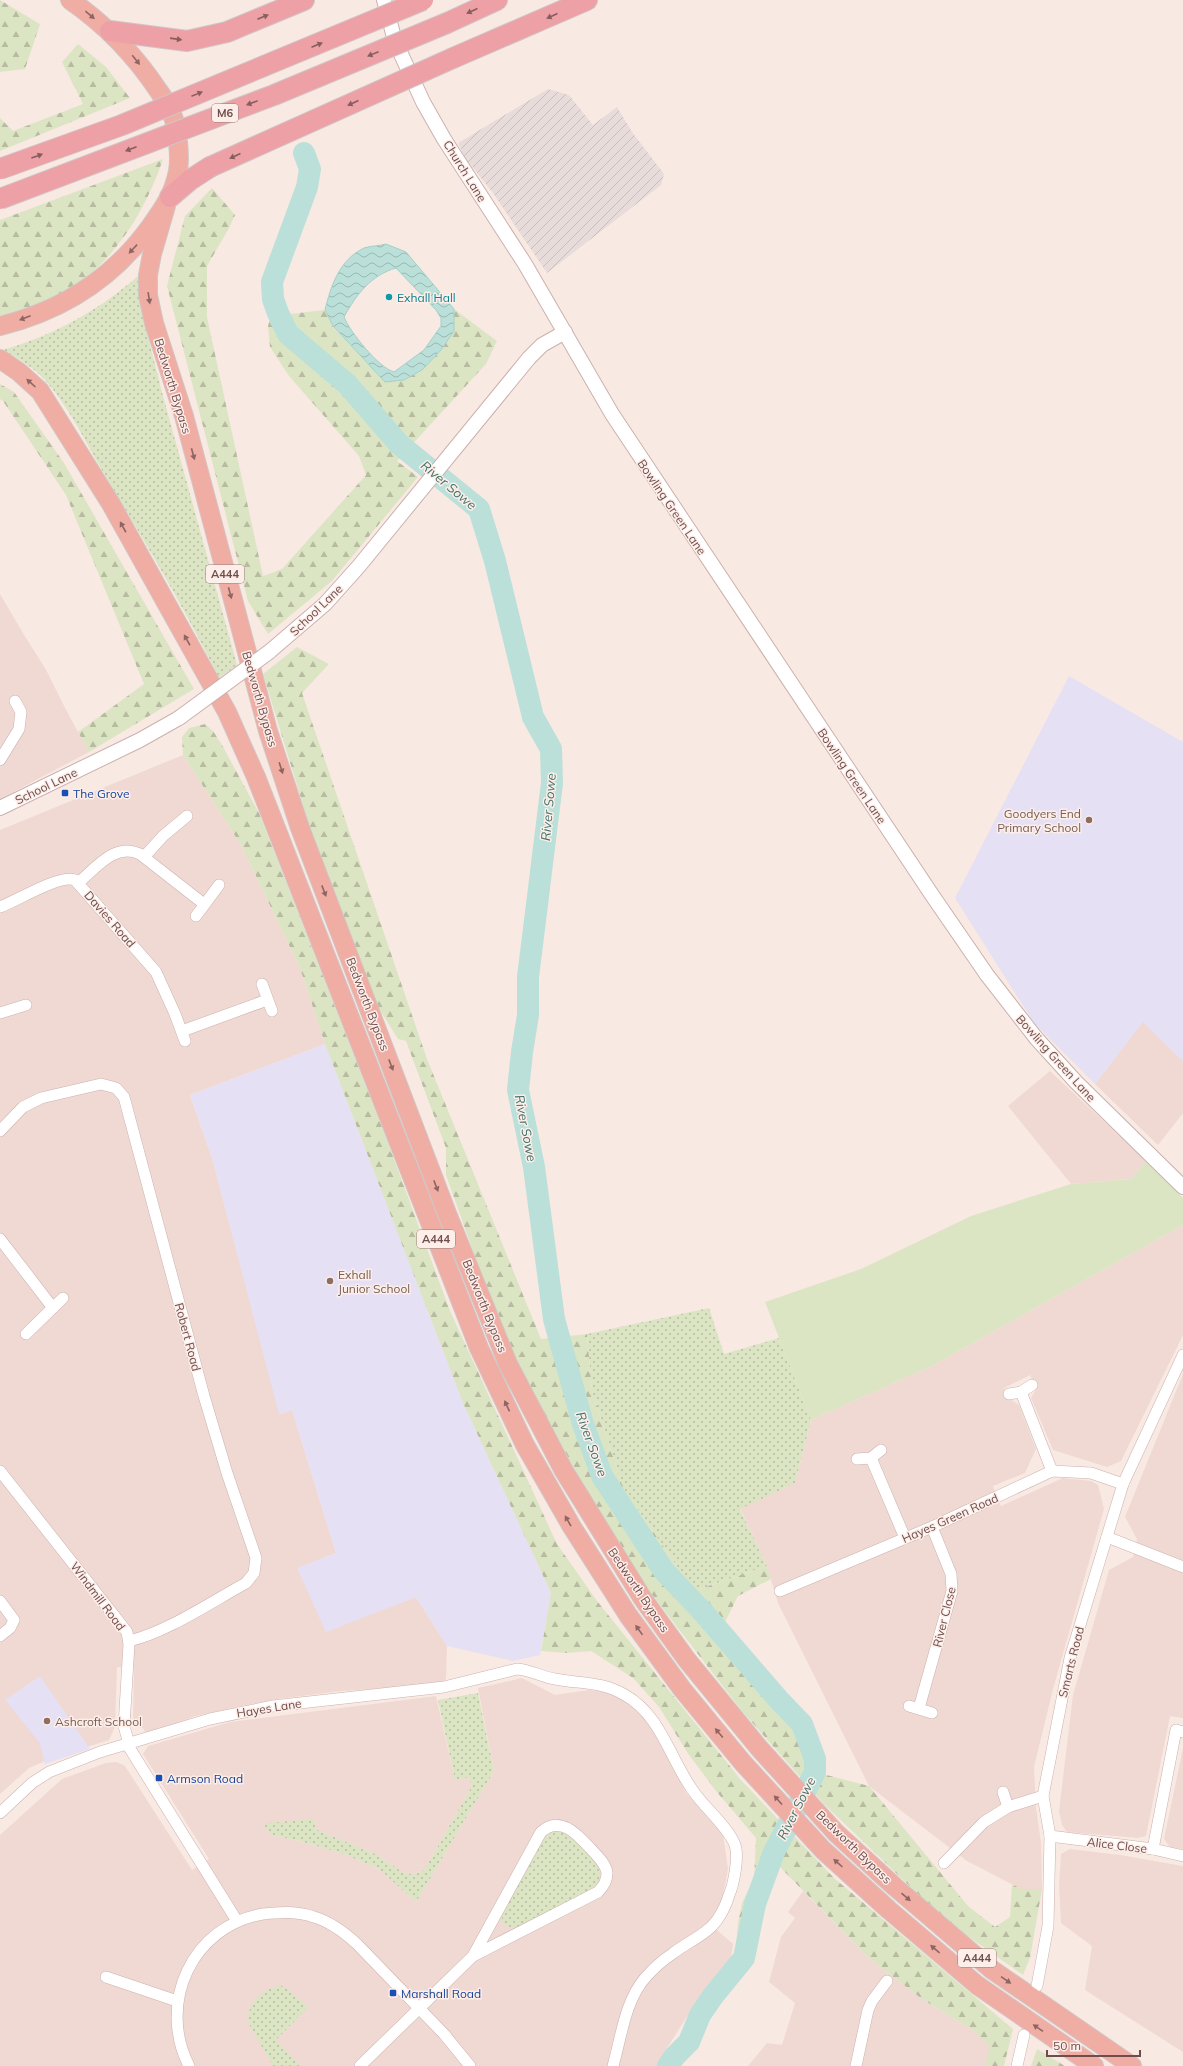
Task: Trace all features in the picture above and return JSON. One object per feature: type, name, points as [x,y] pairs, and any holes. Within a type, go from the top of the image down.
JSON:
[{"type":"highway","name":"Bedworth Bypass","points":[[70,0],[110,31],[136,58],[166,103],[176,128],[178,170],[152,254],[148,275],[148,295],[154,323],[184,416],[268,731],[300,828],[448,1216],[508,1364],[564,1471],[643,1599],[687,1660],[759,1748],[836,1832],[895,1887],[991,1970],[1132,2066]]},
{"type":"highway","points":[[110,31],[187,41],[227,32],[304,0]]},
{"type":"highway","name":"M6","points":[[0,169],[122,125],[423,0]]},
{"type":"highway","name":"M6","points":[[0,199],[274,95],[447,23],[497,0]]},
{"type":"highway","points":[[0,326],[54,307],[100,280],[114,269],[138,244],[168,201],[190,180],[210,167],[453,58],[587,0]]},
{"type":"highway","name":"Bedworth Bypass","points":[[0,359],[19,372],[40,391],[111,504],[227,712],[256,777],[479,1348],[525,1445],[572,1527],[628,1615],[682,1689],[743,1763],[823,1850],[888,1910],[977,1985],[1094,2066]]},
{"type":"street","name":"Church Lane","points":[[384,0],[396,41],[423,102],[453,152],[526,264],[565,332]]},
{"type":"street","name":"School Lane","points":[[0,808],[140,740],[179,718],[269,652],[325,604],[359,566],[426,486],[529,358],[542,345],[565,332]]},
{"type":"street","name":"Bowling Green Lane","points":[[565,332],[590,377],[637,453],[987,975],[1049,1054],[1183,1187]]},
{"type":"street","points":[[0,760],[20,729],[21,712],[15,701]]},
{"type":"street","points":[[144,857],[163,836],[187,816]]},
{"type":"street","points":[[78,883],[115,853],[128,850],[144,857],[204,904]]},
{"type":"street","name":"Davies Road","points":[[0,907],[59,881],[71,879],[78,883],[156,972],[162,981],[183,1036],[267,1000]]},
{"type":"street","points":[[196,916],[219,885]]},
{"type":"street","points":[[262,984],[272,1011]]},
{"type":"street","points":[[0,1013],[26,1005]]},
{"type":"street","name":"Robert Road","points":[[0,1131],[23,1107],[41,1098],[102,1084],[116,1088],[124,1096],[204,1396],[226,1473],[256,1558],[254,1573],[246,1583],[162,1629],[146,1636],[128,1641]]},
{"type":"street","points":[[0,1238],[53,1308]]},
{"type":"street","points":[[26,1334],[63,1298]]},
{"type":"street","name":"Smarts Road","points":[[1036,1986],[1048,1926],[1050,1836],[1043,1796],[1070,1658],[1123,1484],[1183,1355]]},
{"type":"street","points":[[1009,1394],[1022,1392],[1032,1385]]},
{"type":"street","points":[[1022,1392],[1052,1471]]},
{"type":"street","points":[[857,1459],[871,1458],[881,1450]]},
{"type":"street","points":[[871,1458],[905,1538]]},
{"type":"street","name":"Windmill Road","points":[[0,1471],[123,1626],[128,1641],[124,1726],[128,1744]]},
{"type":"street","name":"Hayes Green Road","points":[[780,1591],[932,1527],[1052,1471],[1091,1472],[1123,1484]]},
{"type":"street","name":"River Close","points":[[932,1527],[952,1574],[952,1591],[914,1707],[932,1713]]},
{"type":"street","points":[[1107,1537],[1183,1567]]},
{"type":"street","points":[[0,1601],[14,1620],[10,1628],[0,1636]]},
{"type":"street","name":"Hayes Lane","points":[[0,1813],[32,1783],[49,1772],[100,1752],[210,1719],[240,1712],[273,1706],[444,1687],[517,1669],[528,1670],[557,1680],[590,1682],[610,1687],[626,1696],[643,1709],[665,1740],[681,1774],[694,1793],[718,1820],[735,1845],[734,1876],[730,1894],[719,1918],[709,1930],[671,1954],[645,1978],[627,2013],[613,2066]]},
{"type":"street","points":[[1154,1849],[1176,1730],[1183,1732]]},
{"type":"street","points":[[128,1744],[236,1921]]},
{"type":"street","points":[[1003,1792],[1008,1807]]},
{"type":"street","points":[[944,1863],[984,1822],[1008,1807],[1043,1796]]},
{"type":"street","points":[[360,2066],[473,1956],[602,1889],[607,1878],[605,1866],[574,1831],[555,1825],[542,1832],[473,1956]]},
{"type":"street","name":"Alice Close","points":[[1050,1836],[1154,1849],[1183,1856]]},
{"type":"street","points":[[189,2066],[178,2031],[177,2001],[185,1975],[198,1953],[216,1934],[236,1921],[278,1912],[313,1917],[330,1924],[357,1944],[457,2048],[470,2066]]},
{"type":"street","points":[[106,1977],[177,2001]]},
{"type":"street","points":[[856,2066],[868,2010],[872,2001],[887,1981]]},
{"type":"street","points":[[1017,2066],[1024,2035]]},
{"type":"shaded area","points":[[548,89],[569,95],[593,125],[617,107],[632,132],[664,174],[661,185],[547,273],[493,193],[466,159],[458,143]]},
{"type":"shaded area","points":[[0,594],[45,668],[89,752],[0,799]]},
{"type":"shaded area","name":"Goodyers End Primary School","points":[[1069,676],[1183,742],[1183,1061],[1143,1022],[1095,1084],[1034,1023],[955,898]]},
{"type":"shaded area","points":[[183,755],[241,845],[300,968],[325,1044],[190,1095],[212,1158],[280,1414],[292,1410],[336,1553],[298,1568],[326,1631],[416,1597],[447,1646],[446,1679],[439,1685],[341,1691],[277,1699],[195,1716],[147,1735],[143,1728],[133,1726],[134,1668],[117,1667],[115,1727],[109,1740],[52,1758],[29,1768],[0,1794],[0,830]]},
{"type":"shaded area","points":[[1143,1021],[1183,1061],[1183,1113],[1158,1145],[1095,1084]]},
{"type":"shaded area","name":"Exhall Junior School","points":[[325,1044],[463,1403],[551,1593],[540,1655],[513,1661],[447,1646],[416,1597],[326,1632],[297,1568],[336,1553],[292,1410],[279,1414],[212,1158],[190,1095]]},
{"type":"shaded area","points":[[1050,1071],[1146,1161],[1131,1179],[1071,1184],[1008,1106]]},
{"type":"shaded area","points":[[1183,1225],[1183,1335],[1121,1461],[1107,1467],[1053,1450],[1031,1398],[1036,1389],[1030,1375],[1004,1388],[1010,1399],[1019,1405],[1036,1449],[1025,1473],[993,1486],[1001,1506],[1063,1478],[1091,1481],[1098,1485],[1104,1509],[1053,1689],[1034,1767],[1036,1808],[1041,1843],[1042,1889],[1021,1889],[967,1861],[869,1786],[778,1603],[767,1566],[740,1508],[795,1483],[811,1420],[932,1366]]},
{"type":"shaded area","points":[[1183,1374],[1183,1718],[1170,1716],[1146,1836],[1138,1838],[1067,1832],[1062,1825],[1059,1811],[1073,1695],[1109,1570],[1133,1557],[1137,1539],[1125,1517]]},
{"type":"shaded area","name":"Ashcroft School","points":[[40,1676],[90,1749],[45,1764],[40,1743],[5,1700]]},
{"type":"shaded area","points":[[522,1678],[555,1695],[589,1690],[611,1693],[628,1701],[642,1713],[660,1738],[686,1793],[723,1834],[728,1869],[722,1900],[709,1923],[733,1944],[730,1965],[695,2004],[667,2048],[658,2066],[0,2066],[0,1835],[62,1779],[106,1763],[117,1762],[125,1766],[192,1870],[209,1859],[143,1754],[148,1746],[230,1722],[436,1696],[455,1780],[469,1777],[472,1786],[425,1869],[416,1874],[406,1874],[373,1853],[315,1829],[316,1819],[272,1835],[300,1841],[344,1854],[379,1869],[416,1902],[494,1771],[478,1688]]},
{"type":"shaded area","points":[[1183,1748],[1183,1849],[1170,1847],[1164,1839]]},
{"type":"shaded area","points":[[1070,1849],[1120,1855],[1183,1866],[1183,2052],[1085,1990],[1092,1946],[1061,1923],[1059,1886],[1061,1854]]},
{"type":"shaded area","points":[[803,1891],[870,1959],[922,1999],[974,2031],[991,2046],[985,2066],[748,2066],[767,2043],[782,2045],[795,2003],[769,1982],[781,1937],[795,1918],[788,1912]]},
{"type":"green space","points":[[0,0],[40,24],[25,69],[0,72]]},
{"type":"green space","points":[[78,44],[106,67],[130,98],[0,151],[0,118],[13,131],[83,104],[62,62]]},
{"type":"green space","points":[[163,159],[146,201],[135,221],[108,257],[92,273],[74,287],[54,299],[0,321],[0,220]]},
{"type":"green space","points":[[212,188],[235,215],[207,266],[207,317],[263,576],[282,569],[366,475],[359,456],[289,376],[270,347],[268,326],[271,316],[325,310],[333,327],[385,382],[404,380],[422,370],[441,350],[454,331],[454,309],[497,341],[486,364],[397,461],[418,477],[332,581],[268,634],[248,601],[167,286],[185,216]]},
{"type":"green space","points":[[138,276],[143,317],[163,396],[237,665],[219,678],[192,625],[62,401],[45,380],[35,371],[3,350],[40,337],[75,320],[123,289]]},
{"type":"green space","points":[[0,384],[14,392],[64,463],[194,689],[89,752],[78,732],[144,684],[66,495],[3,401],[0,399]]},
{"type":"green space","points":[[297,647],[329,664],[302,693],[427,1059],[541,1339],[587,1334],[592,1391],[623,1488],[694,1591],[767,1566],[771,1579],[738,1596],[720,1632],[778,1699],[802,1724],[815,1759],[815,1772],[869,1786],[968,1906],[995,1927],[1010,1917],[1012,1884],[1021,1889],[1042,1889],[1030,1958],[1023,1975],[946,1921],[824,1804],[742,1711],[650,1592],[597,1511],[503,1336],[446,1175],[446,1148],[406,1041],[398,1039],[373,999],[314,841],[263,674]]},
{"type":"green space","points":[[205,724],[213,731],[222,745],[259,813],[387,1140],[450,1311],[557,1544],[597,1601],[741,1780],[834,1878],[1013,2029],[1004,2066],[985,2066],[990,2046],[974,2031],[922,1999],[870,1959],[780,1867],[772,1876],[761,1895],[755,1926],[754,1949],[740,1954],[736,1945],[738,1923],[742,1903],[754,1879],[756,1838],[716,1791],[689,1755],[659,1707],[633,1678],[591,1651],[566,1653],[541,1651],[551,1593],[463,1403],[325,1044],[300,968],[241,845],[183,755],[182,737],[189,728]]},
{"type":"green space","points":[[1146,1161],[1183,1198],[1183,1225],[932,1366],[811,1420],[765,1302],[861,1269],[971,1216],[1071,1184],[1131,1179]]},
{"type":"green space","points":[[709,1308],[724,1354],[779,1338],[811,1420],[795,1483],[740,1509],[767,1566],[694,1591],[623,1488],[592,1391],[587,1334]]},
{"type":"green space","points":[[478,1693],[494,1771],[416,1902],[379,1869],[344,1854],[300,1841],[272,1835],[264,1825],[266,1823],[316,1819],[315,1829],[373,1853],[406,1874],[416,1874],[425,1869],[472,1786],[469,1777],[455,1780],[438,1700]]},
{"type":"green space","points":[[559,1831],[574,1839],[594,1860],[599,1870],[599,1880],[591,1890],[515,1928],[508,1927],[502,1922],[502,1914],[544,1839],[550,1833]]},
{"type":"green space","points":[[280,1985],[290,1991],[308,2007],[276,2040],[301,2066],[273,2066],[249,2024],[248,2017],[252,2004],[261,1994]]},
{"type":"green space","points":[[1037,2049],[1065,2066],[1031,2066]]},
{"type":"water","points":[[386,244],[406,252],[454,309],[454,331],[441,350],[422,370],[404,380],[385,382],[333,326],[325,310],[337,274],[348,259],[364,248]],"holes":[[[396,268],[436,310],[441,318],[441,326],[424,350],[394,372],[373,357],[352,331],[344,317],[365,287],[387,271]]]},
{"type":"waterway","name":"River Sowe","points":[[304,153],[310,169],[307,187],[272,282],[273,299],[278,313],[288,334],[347,384],[399,444],[479,509],[495,561],[533,717],[551,749],[552,783],[528,977],[528,1015],[518,1090],[534,1167],[554,1319],[583,1424],[602,1476],[664,1571],[702,1611],[778,1699],[802,1724],[815,1759],[815,1772],[774,1852],[755,1904],[744,1958],[713,1996],[700,2015],[689,2042],[675,2056],[668,2066]]},
{"type":"place","name":"Exhall Hall","points":[[389,297]]},
{"type":"place","name":"The Grove","points":[[65,793]]},
{"type":"place","name":"Goodyers End Primary School","points":[[1089,820]]},
{"type":"place","name":"Exhall Junior School","points":[[330,1281]]},
{"type":"place","name":"Ashcroft School","points":[[47,1721]]},
{"type":"place","name":"Armson Road","points":[[159,1778]]},
{"type":"place","name":"Marshall Road","points":[[393,1993]]}]
